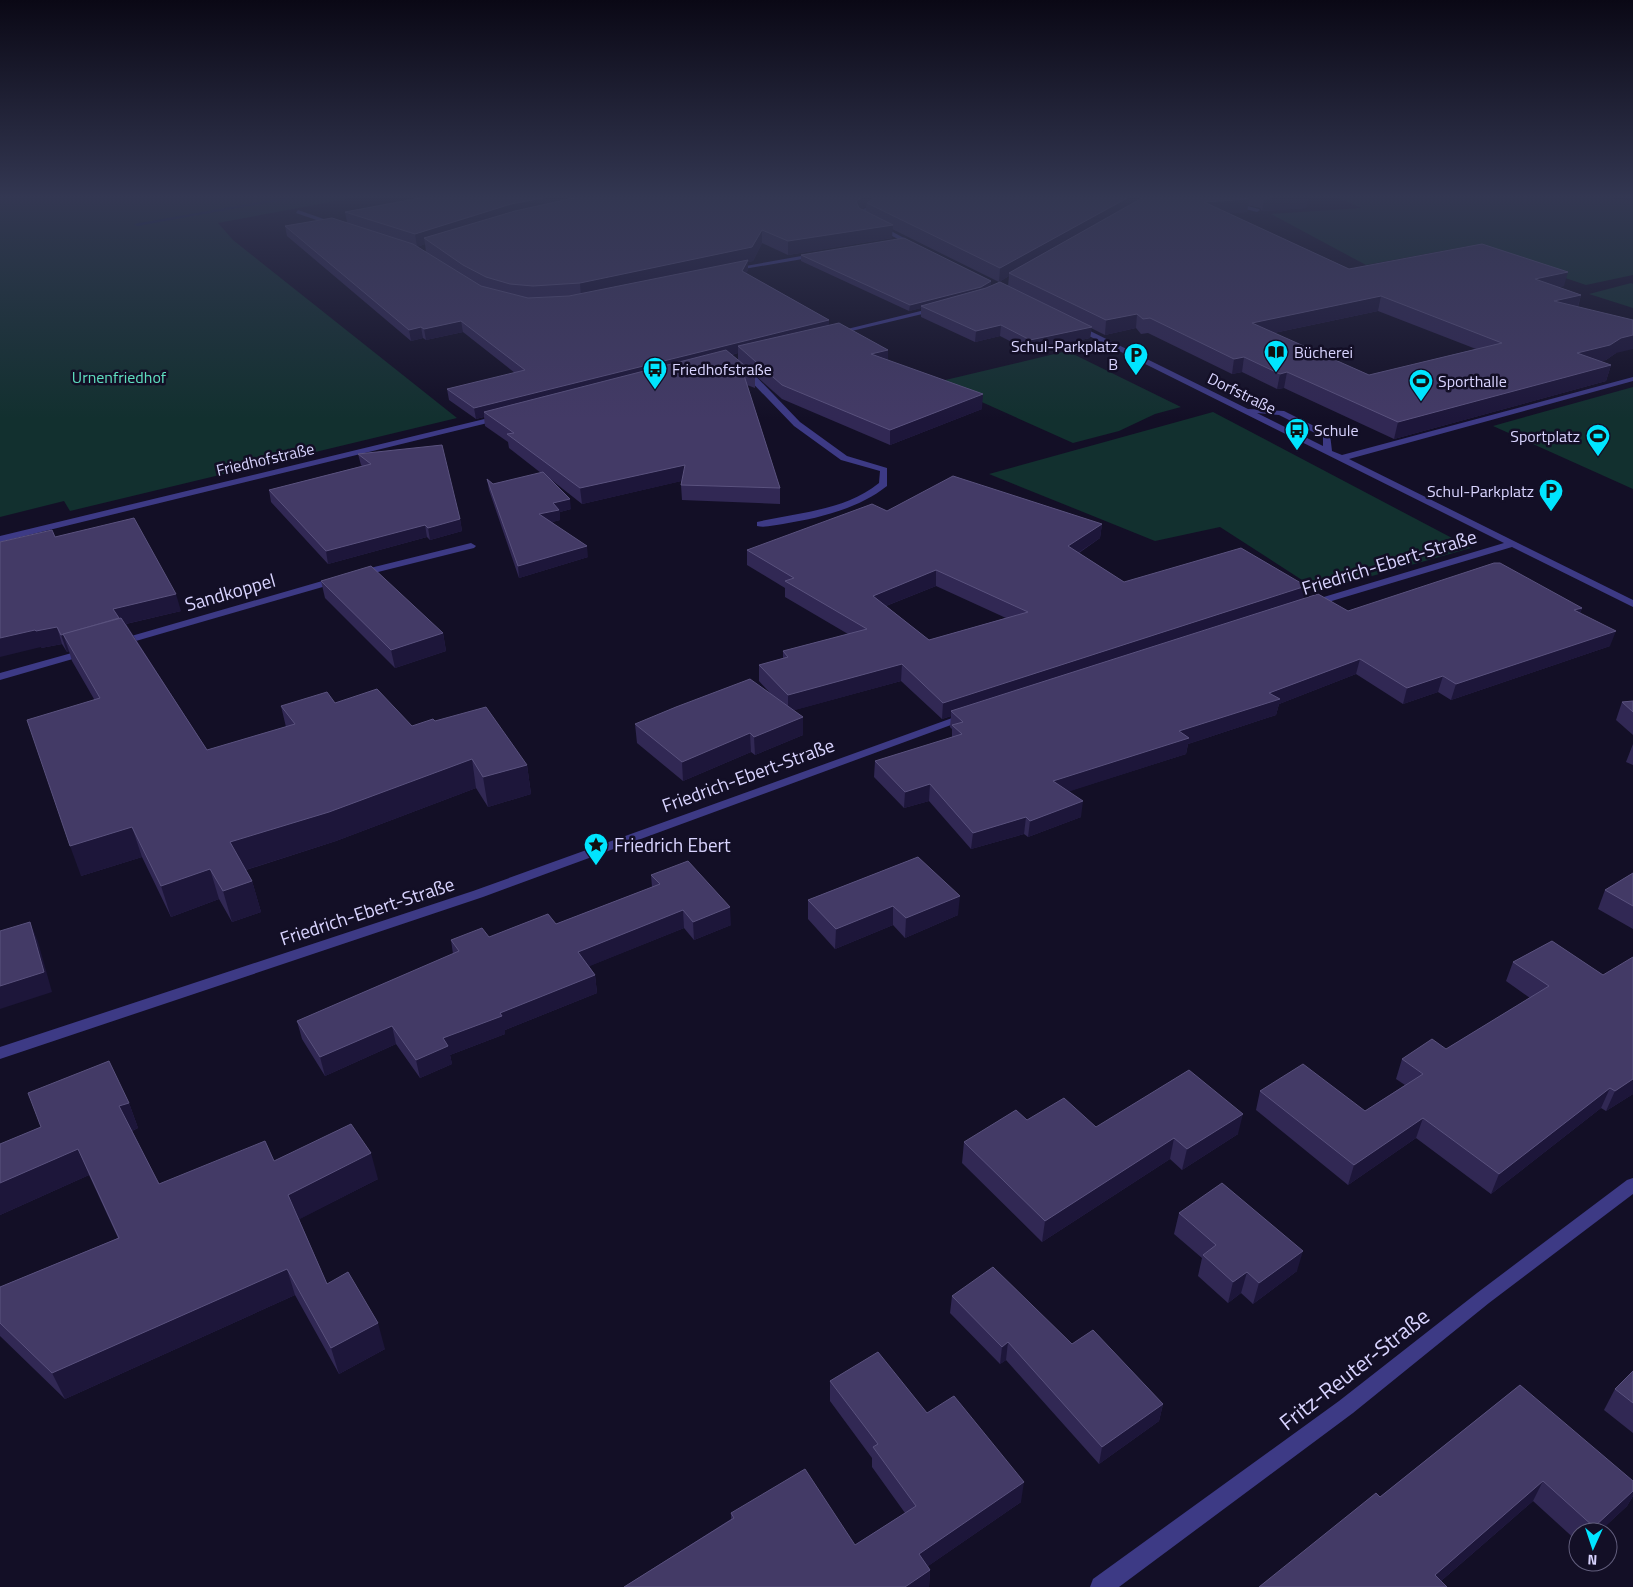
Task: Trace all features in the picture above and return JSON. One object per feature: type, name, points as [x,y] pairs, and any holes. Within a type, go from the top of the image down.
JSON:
[{"type":"street","points":[[823,336],[947,306]]},
{"type":"street","name":"Dorfstraße","points":[[1066,321],[1633,604]]},
{"type":"street","points":[[735,362],[749,371],[797,424],[844,458],[884,470],[884,484],[877,491],[830,510],[791,521],[760,524]]},
{"type":"street","points":[[1341,458],[1633,379]]},
{"type":"street","points":[[1240,408],[1280,413],[1319,432],[1327,436],[1328,451]]},
{"type":"street","name":"Friedhofstraße","points":[[0,539],[507,416]]},
{"type":"street","name":"Friedrich-Ebert-Straße","points":[[1298,609],[1512,544]]},
{"type":"street","name":"Sandkoppel","points":[[0,677],[332,581],[471,546]]},
{"type":"street","name":"Friedrich-Ebert-Straße","points":[[0,1052],[478,894],[980,712]]},
{"type":"street","name":"Fritz-Reuter-Straße","points":[[1101,1587],[1346,1407],[1483,1298],[1633,1185]]},
{"type":"green space","name":"Urnenfriedhof","points":[[0,271],[272,271],[457,418],[70,511],[64,501],[0,517]]},
{"type":"green space","points":[[1544,271],[1633,271],[1633,275],[1586,285]]},
{"type":"green space","points":[[1631,283],[1633,284],[1633,308],[1589,294]]},
{"type":"green space","points":[[1067,351],[1181,407],[1155,414],[1119,431],[1073,443],[937,382]]},
{"type":"green space","name":"Sportplatz","points":[[1633,387],[1633,489],[1493,426]]},
{"type":"green space","points":[[1213,412],[1471,548],[1319,591],[1220,527],[1155,541],[989,474]]},
{"type":"building","points":[[339,271],[457,271],[481,286],[528,298],[569,296],[693,271],[742,271],[829,320],[474,408],[447,389],[525,370],[461,321],[424,329],[421,327],[409,330]]},
{"type":"building","points":[[475,271],[637,271],[580,283],[533,286],[510,284],[486,277]]},
{"type":"building","points":[[836,271],[971,271],[991,281],[981,287],[910,305]]},
{"type":"building","points":[[1012,271],[1565,271],[1568,272],[1535,279],[1581,295],[1554,301],[1633,320],[1633,335],[1621,338],[1610,345],[1577,353],[1611,365],[1398,422],[1287,372],[1280,374],[1244,357],[1234,359],[1150,318],[1143,319],[1137,314],[1106,320],[1009,273]],"holes":[[[1381,296],[1502,343],[1369,375],[1252,323]]]},
{"type":"building","points":[[1000,282],[1092,327],[1030,340],[1001,325],[976,331],[921,306],[986,288]]},
{"type":"building","points":[[839,323],[888,350],[871,354],[983,394],[890,430],[782,385],[738,346]]},
{"type":"building","points":[[726,350],[755,374],[742,369],[780,488],[681,485],[685,465],[580,488],[507,434],[514,433],[484,412]]},
{"type":"building","points":[[442,445],[460,519],[428,528],[425,525],[326,551],[269,490],[371,464],[358,454]]},
{"type":"building","points":[[543,472],[570,499],[553,503],[559,510],[539,514],[587,546],[518,566],[487,479],[493,484]]},
{"type":"building","points":[[953,476],[1102,524],[1068,546],[1124,582],[1241,548],[1306,586],[943,703],[902,664],[788,695],[759,665],[788,657],[783,651],[867,629],[785,581],[794,578],[747,550],[872,504],[887,511]],"holes":[[[936,570],[1028,612],[929,640],[873,596]]]},
{"type":"building","points":[[134,518],[176,594],[113,609],[119,618],[61,635],[57,627],[0,638],[0,542],[52,530],[55,537]]},
{"type":"building","points":[[1494,563],[1500,563],[1582,608],[1574,610],[1616,631],[1456,684],[1443,676],[1407,688],[1360,659],[1269,693],[1280,699],[1179,731],[1189,738],[1053,781],[1083,801],[1030,821],[1026,817],[973,833],[930,784],[905,792],[875,761],[962,734],[952,725],[963,722],[951,711],[1318,594],[1348,611]]},
{"type":"building","points":[[371,566],[443,633],[391,650],[321,581]]},
{"type":"building","points":[[121,618],[207,750],[295,724],[281,706],[327,692],[335,703],[377,689],[412,726],[433,719],[435,721],[486,707],[527,765],[483,777],[472,759],[329,812],[230,842],[252,881],[223,891],[210,869],[161,886],[132,827],[70,846],[27,720],[100,698],[63,634]]},
{"type":"building","points":[[750,679],[803,717],[754,737],[750,733],[682,762],[635,724],[676,707]]},
{"type":"building","points":[[1633,701],[1633,712],[1622,702]]},
{"type":"building","points":[[918,857],[960,896],[906,918],[893,906],[836,929],[808,900]]},
{"type":"building","points":[[688,861],[730,907],[693,922],[683,910],[578,952],[595,975],[500,1013],[502,1016],[443,1038],[448,1046],[416,1060],[392,1026],[320,1057],[297,1021],[459,951],[451,940],[482,928],[489,937],[548,914],[556,924],[660,884],[651,875]]},
{"type":"building","points":[[1633,873],[1633,906],[1605,890]]},
{"type":"building","points":[[30,922],[44,972],[0,986],[0,931]]},
{"type":"building","points":[[1552,941],[1603,975],[1633,957],[1633,1079],[1615,1091],[1610,1088],[1499,1174],[1423,1118],[1354,1165],[1260,1091],[1303,1064],[1365,1111],[1423,1074],[1402,1059],[1432,1039],[1446,1049],[1549,986],[1513,962]]},
{"type":"building","points":[[109,1061],[129,1103],[119,1106],[159,1184],[265,1141],[274,1161],[351,1124],[371,1153],[288,1195],[327,1284],[348,1272],[378,1323],[331,1348],[287,1269],[52,1373],[0,1323],[0,1287],[119,1238],[78,1149],[0,1183],[0,1144],[41,1127],[28,1093]]},
{"type":"building","points":[[1189,1070],[1243,1114],[1187,1149],[1174,1138],[1045,1221],[964,1142],[1016,1110],[1027,1120],[1064,1098],[1096,1127]]},
{"type":"building","points":[[1222,1183],[1303,1251],[1259,1283],[1247,1272],[1233,1282],[1203,1255],[1216,1245],[1179,1213]]},
{"type":"building","points":[[993,1267],[1072,1344],[1093,1330],[1163,1404],[1102,1447],[1008,1342],[1002,1347],[952,1296]]},
{"type":"building","points":[[878,1352],[927,1413],[954,1396],[1024,1482],[919,1554],[930,1570],[905,1587],[624,1587],[734,1518],[731,1513],[805,1469],[855,1545],[916,1506],[873,1447],[878,1444],[830,1381]]},
{"type":"building","points":[[1633,1371],[1633,1403],[1615,1389]]},
{"type":"building","points":[[1520,1385],[1633,1481],[1633,1491],[1599,1522],[1588,1522],[1543,1481],[1435,1575],[1447,1587],[1259,1587],[1376,1493],[1380,1497]]},
{"type":"place","name":"Bücherei","points":[[1276,373]]},
{"type":"place","name":"Schul-Parkplatz B","points":[[1136,376]]},
{"type":"place","name":"Friedhofstraße","points":[[655,390]]},
{"type":"place","name":"Sporthalle","points":[[1421,402]]},
{"type":"place","name":"Schule","points":[[1297,451]]},
{"type":"place","name":"Sportplatz","points":[[1598,457]]},
{"type":"place","name":"Schul-Parkplatz","points":[[1551,512]]},
{"type":"place","name":"Friedrich Ebert","points":[[596,866]]}]
